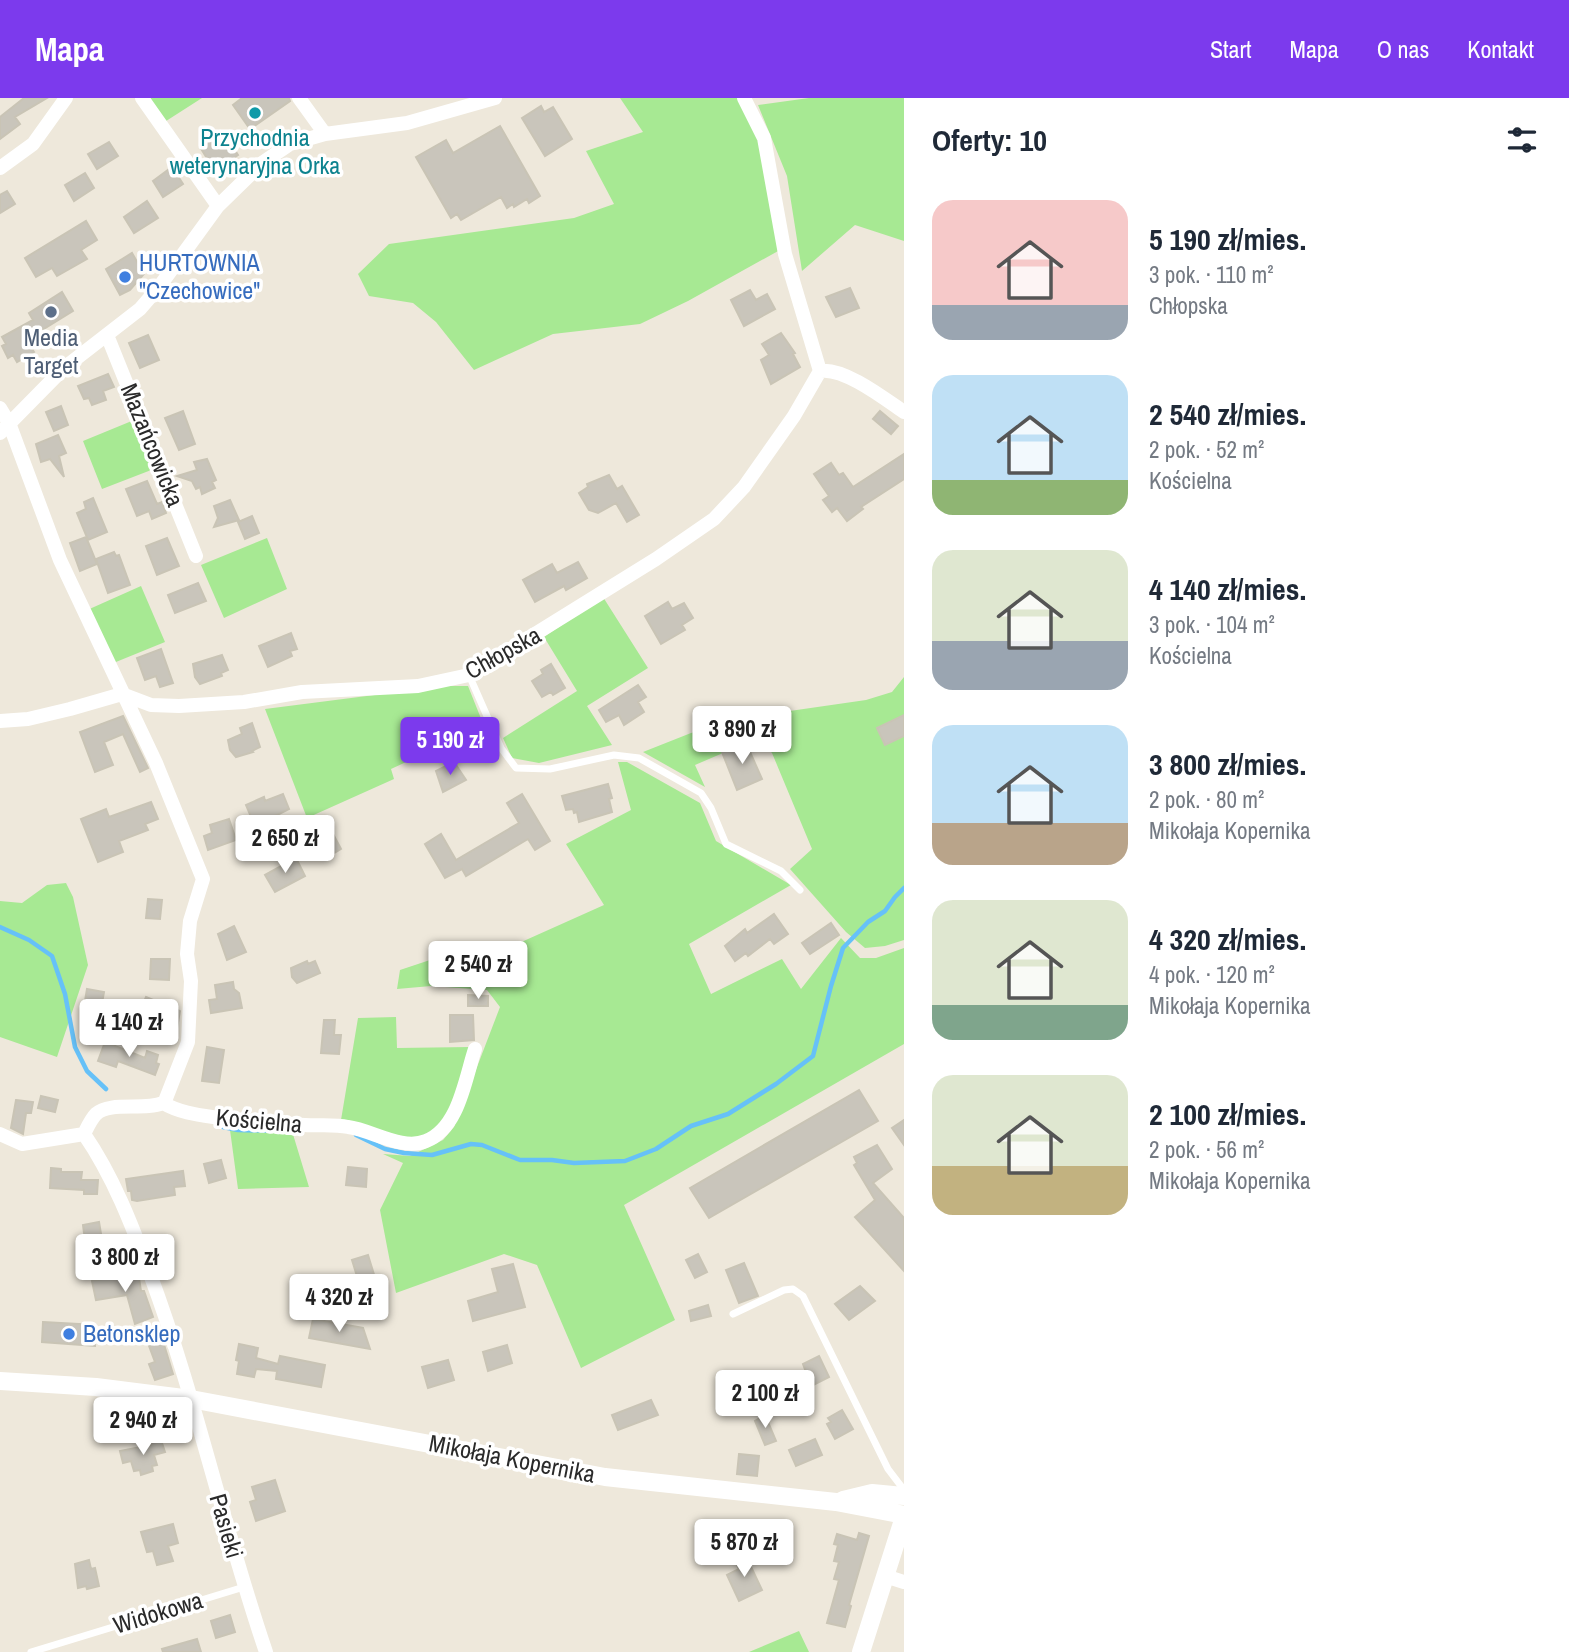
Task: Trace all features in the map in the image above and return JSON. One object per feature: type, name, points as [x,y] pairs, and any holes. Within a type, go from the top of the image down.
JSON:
[{"type":"street","points":[[1,165],[33,144],[66,98]]},
{"type":"street","points":[[142,98],[218,205]]},
{"type":"street","points":[[299,98],[325,135]]},
{"type":"street","points":[[4,428],[64,368],[140,309],[218,205],[262,163],[290,144],[325,135],[407,123],[495,98]]},
{"type":"street","points":[[744,98],[764,138],[785,254],[820,371],[826,370],[852,379],[880,394],[904,412]]},
{"type":"street","name":"Mazańcowicka","points":[[107,335],[195,556]]},
{"type":"street","name":"Chłopska","points":[[122,694],[151,705],[179,706],[244,702],[302,691],[418,687],[469,675],[656,559],[714,519],[744,487],[794,416],[820,371]]},
{"type":"street","points":[[0,408],[4,428],[61,560],[156,763],[203,879],[189,932],[188,1041],[165,1101],[155,1106],[110,1108],[96,1114],[84,1134],[22,1144],[0,1134]]},
{"type":"street","points":[[0,721],[28,719],[60,712],[122,694]]},
{"type":"street","name":"Kościelna","points":[[163,1102],[173,1109],[194,1115],[262,1123],[350,1127],[392,1140],[419,1143],[443,1130],[454,1113],[475,1049]]},
{"type":"street","points":[[84,1134],[132,1224],[163,1309],[191,1399]]},
{"type":"street","name":"Mikołaja Kopernika","points":[[0,1381],[96,1387],[191,1399],[605,1477],[836,1502],[904,1516]]},
{"type":"street","name":"Pasieki","points":[[191,1399],[244,1587],[266,1652]]},
{"type":"street","name":"Mikołaja Kopernika","points":[[836,1502],[872,1493],[904,1496]]},
{"type":"street","points":[[861,1652],[885,1576],[898,1549],[904,1516]]},
{"type":"street","points":[[885,1576],[904,1581]]},
{"type":"lane","points":[[469,675],[506,758],[516,768],[550,769],[614,755],[639,758],[701,793],[711,808],[726,844],[781,871],[800,890]]},
{"type":"lane","points":[[733,1314],[784,1290],[793,1289],[803,1296],[888,1469],[904,1490]]},
{"type":"lane","name":"Widokowa","points":[[31,1652],[244,1587]]},
{"type":"green space","points":[[145,98],[202,98],[163,123]]},
{"type":"green space","points":[[620,98],[740,98],[760,139],[780,250],[640,324],[553,334],[474,370],[436,322],[413,303],[369,296],[358,274],[389,244],[574,218],[614,204],[586,151],[643,132]]},
{"type":"green space","points":[[809,98],[904,98],[904,241],[855,225],[802,271],[787,176],[758,105]]},
{"type":"green space","points":[[139,418],[159,467],[102,489],[83,441]]},
{"type":"green space","points":[[267,538],[287,589],[224,618],[201,565]]},
{"type":"green space","points":[[141,586],[165,642],[111,664],[85,611]]},
{"type":"green space","points":[[603,597],[648,668],[587,706],[612,745],[539,763],[512,758],[503,738],[577,691],[544,637]]},
{"type":"green space","points":[[904,677],[904,940],[865,948],[846,932],[790,869],[812,849],[772,753],[758,738],[695,765],[705,787],[643,752],[691,733],[749,717],[866,700],[892,692]]},
{"type":"green space","points":[[445,686],[468,686],[484,726],[391,769],[394,779],[307,818],[265,709]]},
{"type":"green space","points":[[618,762],[627,762],[700,803],[716,841],[791,885],[689,944],[711,994],[782,959],[801,989],[841,938],[860,958],[876,958],[904,948],[904,1044],[624,1205],[675,1320],[581,1368],[537,1265],[504,1254],[396,1293],[380,1210],[403,1163],[383,1154],[410,1156],[443,1140],[454,1127],[500,1007],[487,990],[431,986],[397,989],[400,970],[442,956],[481,960],[604,905],[566,844],[631,810]]},
{"type":"green space","points":[[66,883],[73,897],[88,965],[57,1057],[0,1037],[0,901],[22,903],[47,885]]},
{"type":"green space","points":[[396,1017],[397,1048],[470,1047],[458,1088],[445,1117],[427,1137],[415,1140],[341,1120],[358,1018]]},
{"type":"green space","points":[[230,1130],[292,1131],[309,1187],[238,1189]]},
{"type":"green space","points":[[799,1631],[809,1652],[749,1652]]},
{"type":"building","points":[[24,98],[47,98],[15,117],[20,124],[0,139],[0,117]]},
{"type":"building","name":"Przychodnia weterynaryjna Orka","points":[[242,98],[289,98],[290,101],[250,129],[233,105]]},
{"type":"building","points":[[541,106],[544,112],[553,107],[572,139],[545,156],[522,118]]},
{"type":"building","points":[[500,126],[540,196],[529,203],[527,199],[507,208],[501,197],[461,220],[457,214],[451,218],[416,157],[446,140],[453,153]]},
{"type":"building","points":[[223,132],[238,155],[215,171],[200,147]]},
{"type":"building","points":[[109,142],[118,156],[97,169],[88,154]]},
{"type":"building","points":[[172,167],[183,184],[163,197],[153,181]]},
{"type":"building","points":[[85,173],[94,188],[74,201],[65,185]]},
{"type":"building","points":[[7,191],[15,204],[0,213],[0,195]]},
{"type":"building","points":[[147,201],[158,218],[134,233],[124,217]]},
{"type":"building","points":[[86,221],[97,240],[81,250],[87,259],[57,276],[52,268],[36,277],[25,258]]},
{"type":"building","name":"HURTOWNIA \"Czechowice\"","points":[[132,253],[144,274],[130,290],[120,295],[106,269]]},
{"type":"building","points":[[850,288],[859,308],[836,317],[826,297]]},
{"type":"building","points":[[750,290],[756,300],[767,294],[775,309],[744,326],[731,300]]},
{"type":"building","points":[[62,292],[73,311],[26,340],[34,352],[17,362],[13,355],[8,358],[2,346],[6,344],[2,337],[33,320],[29,313]]},
{"type":"building","points":[[781,333],[795,353],[793,354],[800,367],[771,384],[761,360],[769,355],[762,344]]},
{"type":"building","points":[[148,335],[159,360],[140,368],[129,343]]},
{"type":"building","points":[[108,374],[114,387],[103,391],[106,400],[92,405],[89,398],[84,399],[78,386]]},
{"type":"building","points":[[61,406],[68,425],[54,431],[46,412]]},
{"type":"building","points":[[183,411],[195,444],[179,450],[165,418]]},
{"type":"building","points":[[880,411],[898,426],[891,434],[873,419]]},
{"type":"building","points":[[58,435],[66,453],[59,456],[64,477],[50,459],[41,462],[36,444]]},
{"type":"building","points":[[904,454],[904,479],[861,507],[863,509],[847,521],[837,508],[832,512],[823,500],[829,496],[814,474],[831,463],[839,475],[843,473],[853,487]]},
{"type":"building","points":[[207,459],[216,480],[212,482],[215,488],[202,494],[200,487],[196,489],[192,481],[177,476],[197,470],[194,462]]},
{"type":"building","points":[[609,475],[617,489],[622,486],[639,515],[627,522],[616,503],[598,513],[589,510],[579,493],[588,487],[587,484]]},
{"type":"building","points":[[147,481],[157,504],[162,502],[166,513],[152,519],[149,511],[137,516],[126,489]]},
{"type":"building","points":[[93,498],[107,532],[88,540],[77,513],[86,509],[84,502]]},
{"type":"building","points":[[230,500],[239,520],[214,527],[218,518],[214,506]]},
{"type":"building","points":[[252,516],[259,533],[245,539],[238,522]]},
{"type":"building","points":[[86,537],[97,564],[80,571],[70,543]]},
{"type":"building","points":[[167,538],[179,566],[157,575],[146,546]]},
{"type":"building","points":[[114,552],[116,556],[119,555],[130,585],[108,593],[96,559]]},
{"type":"building","points":[[578,562],[587,578],[566,590],[564,586],[535,602],[523,580],[552,564],[557,573]]},
{"type":"building","points":[[198,583],[206,601],[175,613],[168,595]]},
{"type":"building","points":[[668,602],[672,609],[684,603],[693,618],[682,625],[685,630],[661,644],[645,616]]},
{"type":"building","points":[[291,633],[297,649],[290,651],[292,656],[268,667],[259,646]]},
{"type":"building","points":[[161,649],[173,683],[160,687],[156,676],[145,680],[137,658]]},
{"type":"building","points":[[222,655],[228,670],[221,673],[222,676],[200,684],[195,677],[193,664]]},
{"type":"building","points":[[551,664],[565,688],[553,695],[551,692],[542,697],[532,681],[543,674],[541,670]]},
{"type":"building","points":[[638,685],[646,697],[638,702],[644,712],[624,725],[619,715],[606,722],[599,710]]},
{"type":"building","points":[[904,715],[904,736],[885,745],[877,728]]},
{"type":"building","points":[[123,716],[148,768],[140,772],[123,734],[104,742],[113,765],[95,772],[80,732]]},
{"type":"building","points":[[252,723],[260,747],[236,757],[230,750],[228,740],[242,734],[240,728]]},
{"type":"building","points":[[746,743],[762,779],[737,790],[722,752]]},
{"type":"building","points":[[454,762],[466,780],[443,792],[436,771]]},
{"type":"building","points":[[608,784],[612,812],[579,822],[577,812],[574,813],[573,809],[566,810],[562,796]]},
{"type":"building","points":[[283,794],[289,809],[273,817],[276,823],[257,831],[246,805],[264,797],[265,801]]},
{"type":"building","points":[[522,794],[550,841],[535,850],[528,839],[466,876],[462,869],[445,878],[425,844],[441,834],[456,860],[519,823],[507,803]]},
{"type":"building","points":[[151,802],[158,819],[145,824],[148,830],[119,841],[123,852],[98,862],[81,819],[106,809],[109,817]]},
{"type":"building","points":[[229,819],[236,840],[208,850],[204,836],[212,833],[210,825]]},
{"type":"building","points":[[326,821],[341,849],[324,859],[308,830]]},
{"type":"building","points":[[296,858],[305,876],[275,892],[265,875]]},
{"type":"building","points":[[148,899],[162,900],[160,919],[146,918]]},
{"type":"building","points":[[774,914],[788,934],[774,944],[770,939],[748,956],[746,953],[735,961],[725,946],[745,929],[747,933]]},
{"type":"building","points":[[831,923],[839,935],[810,954],[802,943]]},
{"type":"building","points":[[234,926],[246,952],[227,960],[218,934]]},
{"type":"building","points":[[151,959],[170,959],[169,980],[150,979]]},
{"type":"building","points":[[307,961],[308,964],[315,961],[320,973],[297,983],[292,977],[291,968]]},
{"type":"building","points":[[233,982],[242,1008],[211,1013],[209,1000],[217,999],[215,985]]},
{"type":"building","points":[[87,989],[104,992],[100,1014],[83,1013]]},
{"type":"building","points":[[468,995],[488,996],[488,1006],[468,1006]]},
{"type":"building","points":[[146,997],[180,1011],[177,1028],[139,1013]]},
{"type":"building","points":[[450,1015],[473,1015],[474,1040],[450,1042]]},
{"type":"building","points":[[324,1020],[335,1020],[334,1035],[341,1035],[339,1054],[321,1053]]},
{"type":"building","points":[[105,1042],[145,1058],[147,1051],[158,1055],[156,1063],[159,1064],[155,1075],[118,1061],[116,1067],[98,1061]]},
{"type":"building","points":[[207,1047],[224,1050],[219,1083],[202,1081]]},
{"type":"building","points":[[859,1090],[878,1121],[709,1218],[690,1188]]},
{"type":"building","points":[[41,1096],[58,1100],[55,1112],[38,1108]]},
{"type":"building","points":[[16,1100],[33,1102],[31,1113],[26,1113],[23,1134],[11,1128]]},
{"type":"building","points":[[904,1120],[904,1145],[892,1128]]},
{"type":"building","points":[[877,1145],[892,1169],[873,1183],[904,1218],[904,1271],[855,1217],[875,1200],[854,1165],[857,1163],[854,1157]]},
{"type":"building","points":[[221,1160],[226,1178],[209,1183],[204,1164]]},
{"type":"building","points":[[348,1167],[367,1169],[366,1187],[346,1185]]},
{"type":"building","points":[[51,1168],[61,1169],[61,1172],[82,1172],[81,1180],[98,1180],[97,1194],[84,1194],[84,1190],[50,1188]]},
{"type":"building","points":[[183,1171],[185,1186],[174,1187],[175,1195],[132,1200],[126,1179]]},
{"type":"building","points":[[99,1222],[103,1246],[86,1248],[83,1225]]},
{"type":"building","points":[[698,1254],[707,1272],[695,1278],[686,1260]]},
{"type":"building","points":[[368,1255],[376,1281],[360,1286],[352,1260]]},
{"type":"building","points":[[744,1263],[758,1296],[739,1303],[726,1270]]},
{"type":"building","points":[[513,1264],[525,1307],[473,1321],[468,1301],[498,1292],[492,1269]]},
{"type":"building","points":[[138,1272],[141,1291],[144,1291],[153,1317],[135,1324],[127,1295],[96,1300],[92,1281]]},
{"type":"building","points":[[860,1286],[875,1301],[849,1320],[835,1304]]},
{"type":"building","points":[[708,1305],[711,1316],[691,1321],[689,1311]]},
{"type":"building","points":[[313,1319],[363,1328],[370,1349],[309,1338]]},
{"type":"building","name":"Betonsklep","points":[[43,1322],[96,1325],[95,1346],[42,1342]]},
{"type":"building","points":[[162,1338],[173,1374],[155,1380],[149,1364],[155,1362],[148,1343]]},
{"type":"building","points":[[239,1344],[258,1348],[256,1358],[278,1364],[280,1356],[325,1365],[321,1387],[276,1379],[277,1371],[256,1369],[254,1377],[237,1374]]},
{"type":"building","points":[[507,1345],[512,1363],[488,1371],[483,1352]]},
{"type":"building","points":[[819,1356],[829,1377],[811,1386],[803,1364]]},
{"type":"building","points":[[448,1360],[454,1380],[428,1388],[422,1367]]},
{"type":"building","points":[[651,1400],[658,1415],[618,1430],[612,1415]]},
{"type":"building","points":[[842,1410],[853,1429],[835,1439],[827,1424],[831,1422],[828,1418]]},
{"type":"building","points":[[765,1415],[776,1441],[765,1445],[755,1421]]},
{"type":"building","points":[[815,1439],[822,1455],[796,1466],[789,1450]]},
{"type":"building","points":[[161,1440],[165,1452],[154,1455],[157,1465],[152,1466],[153,1471],[141,1475],[140,1470],[134,1471],[131,1461],[123,1463],[120,1451],[151,1445]]},
{"type":"building","points":[[739,1454],[759,1456],[757,1476],[737,1474]]},
{"type":"building","points":[[275,1480],[285,1511],[256,1521],[250,1502],[256,1500],[252,1487]]},
{"type":"building","points":[[173,1524],[178,1543],[168,1546],[173,1561],[157,1565],[153,1551],[147,1552],[141,1532]]},
{"type":"building","points":[[859,1533],[869,1536],[845,1627],[827,1623],[839,1580],[834,1579],[839,1562],[834,1561],[838,1545],[834,1544],[837,1534],[857,1540]]},
{"type":"building","points":[[744,1552],[762,1590],[739,1601],[727,1575],[739,1569],[733,1557]]},
{"type":"building","points":[[89,1560],[91,1569],[95,1568],[99,1586],[78,1588],[75,1564]]},
{"type":"building","points":[[230,1615],[235,1632],[216,1638],[211,1621]]},
{"type":"building","points":[[197,1639],[201,1652],[163,1652],[162,1649]]},
{"type":"waterway","points":[[356,1135],[385,1149],[404,1153],[432,1155],[471,1144],[482,1145],[520,1160],[574,1163],[625,1161],[656,1149],[691,1126],[728,1114],[776,1084],[813,1056],[843,948],[868,922],[885,911],[904,888]]},
{"type":"waterway","points":[[0,927],[29,940],[52,956],[65,994],[75,1047],[87,1071],[106,1089]]},
{"type":"waterway","points":[[223,1127],[285,1131]]},
{"type":"place","name":"Przychodnia weterynaryjna Orka","points":[[255,113]]},
{"type":"place","name":"HURTOWNIA \"Czechowice\"","points":[[125,277]]},
{"type":"place","name":"Media Target","points":[[51,312]]},
{"type":"place","name":"Betonsklep","points":[[69,1334]]}]
